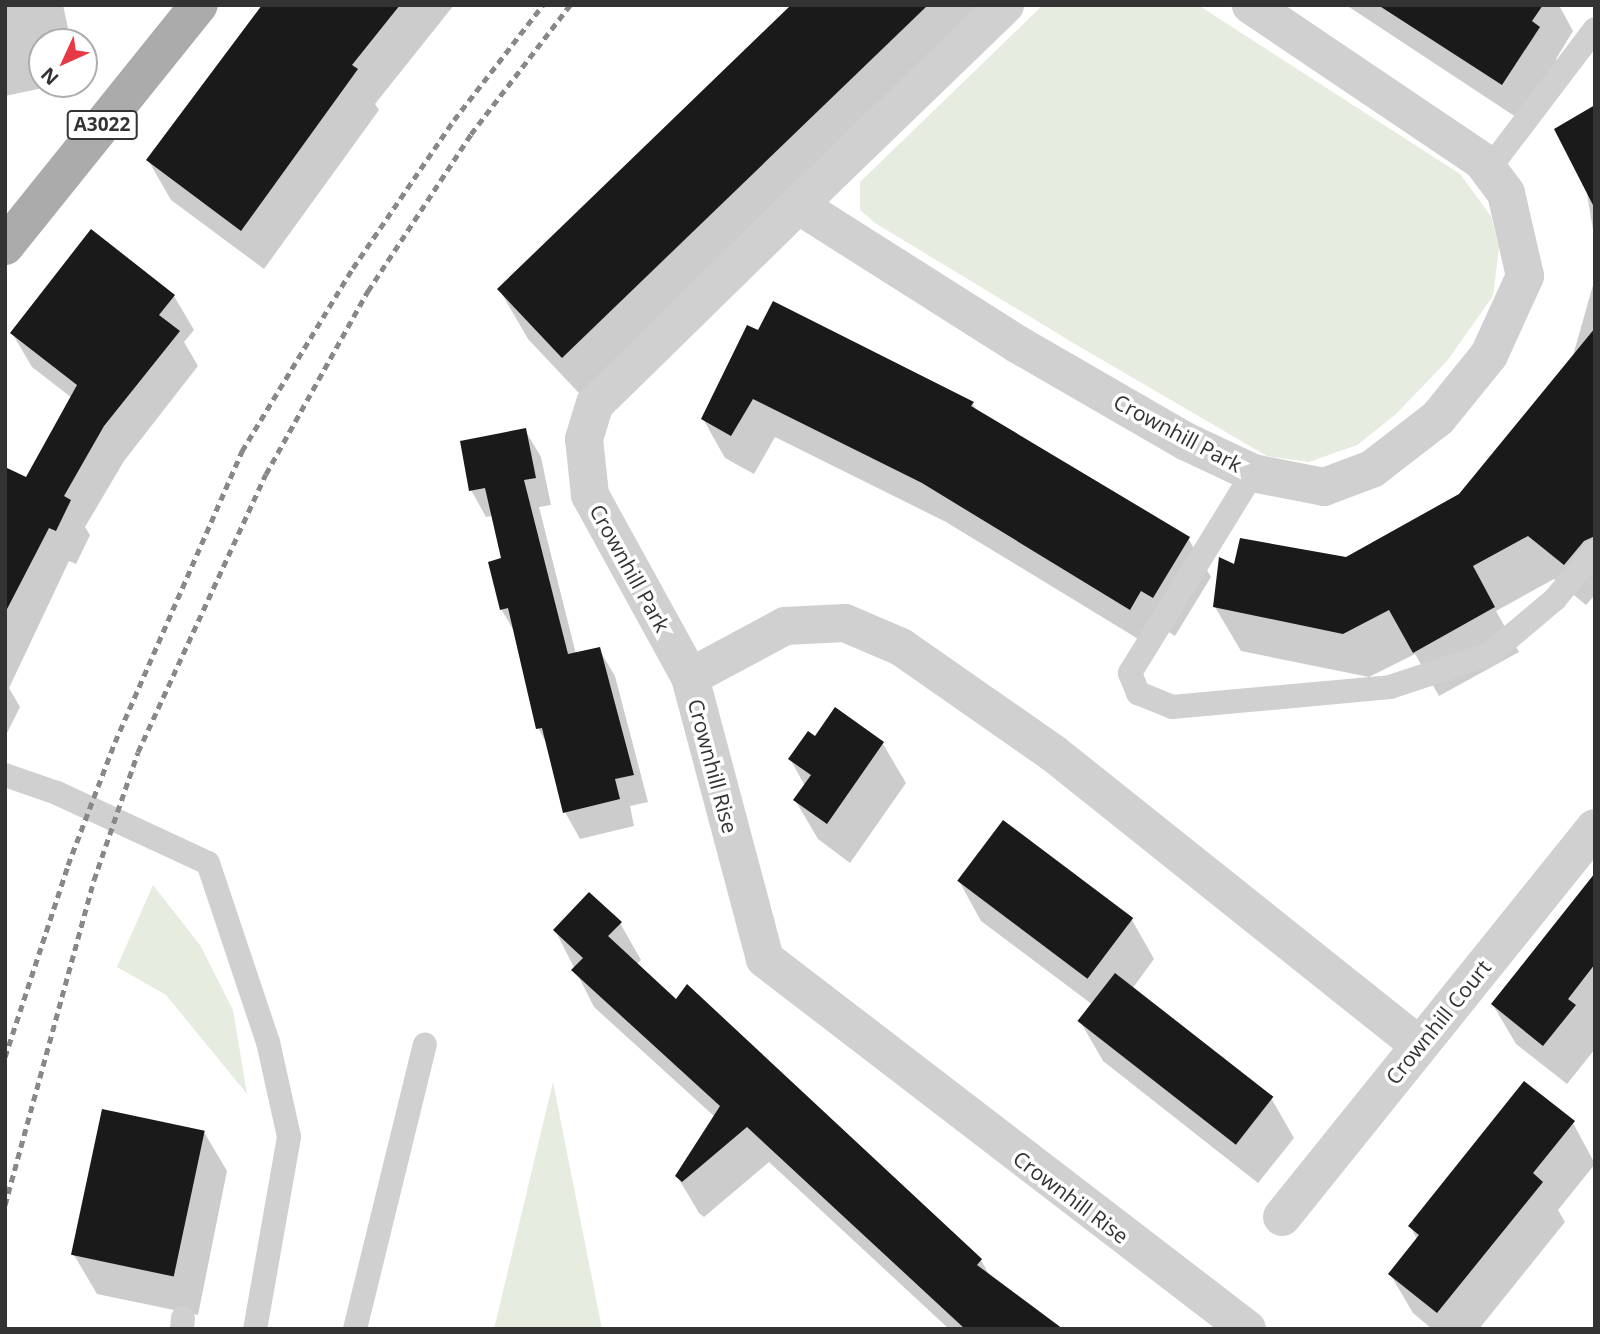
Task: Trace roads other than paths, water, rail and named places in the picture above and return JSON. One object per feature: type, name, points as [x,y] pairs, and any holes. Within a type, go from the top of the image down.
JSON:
[{"type":"main road","name":"A3022","points":[[5,246],[199,5]]},
{"type":"street","name":"Crownhill Park","points":[[690,677],[590,495],[584,439],[594,404],[1005,5]]},
{"type":"street","name":"Crownhill Park","points":[[798,205],[1017,344],[1185,441],[1253,473],[1324,487],[1372,468],[1438,418],[1489,355],[1525,276],[1506,193],[1488,170],[1251,5]]},
{"type":"street","name":"Crownhill Rise","points":[[1247,1329],[765,959],[690,677],[785,626],[845,623],[901,647],[1053,752],[1419,1045]]},
{"type":"street","name":"Crownhill Court","points":[[1282,1217],[1595,828]]},
{"type":"lane","points":[[1488,170],[1595,29]]},
{"type":"lane","points":[[1253,473],[1130,673],[1138,693],[1172,708],[1390,687],[1490,654],[1555,599],[1595,551]]},
{"type":"lane","points":[[5,775],[57,793],[208,863],[268,1042],[289,1137],[255,1329]]},
{"type":"lane","points":[[355,1329],[425,1044]]},
{"type":"railway","points":[[5,1057],[68,865],[115,742],[242,451],[353,268],[454,120],[543,5]]},
{"type":"railway","points":[[5,1205],[94,880],[138,752],[266,474],[368,291],[471,134],[570,5]]}]
